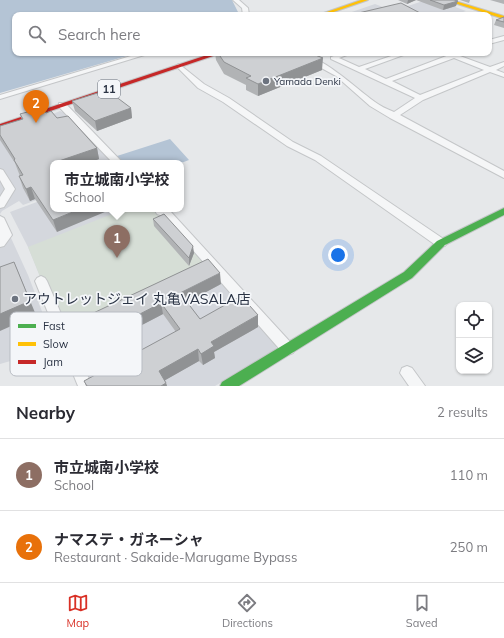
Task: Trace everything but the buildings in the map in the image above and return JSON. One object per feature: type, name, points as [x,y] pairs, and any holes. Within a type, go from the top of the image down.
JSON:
[{"type":"main road","points":[[447,0],[490,12]]},
{"type":"main road","points":[[456,0],[504,16]]},
{"type":"main road","points":[[331,12],[370,1]]},
{"type":"main road","points":[[341,12],[370,1]]},
{"type":"main road","points":[[492,13],[504,16]]},
{"type":"main road","name":"11","points":[[0,119],[193,56]]},
{"type":"main road","name":"11","points":[[0,126],[210,56]]},
{"type":"main road","points":[[227,386],[408,275],[441,243],[503,212]]},
{"type":"street","points":[[235,0],[240,9],[239,12]]},
{"type":"street","points":[[235,0],[245,8],[246,12]]},
{"type":"street","points":[[492,35],[503,38]]},
{"type":"street","points":[[492,41],[503,38]]},
{"type":"street","points":[[0,97],[138,56]]},
{"type":"street","points":[[303,56],[338,75],[373,104],[393,116],[504,175]]},
{"type":"street","points":[[339,56],[333,58],[387,81],[420,98]]},
{"type":"street","points":[[359,69],[397,56]]},
{"type":"street","points":[[387,81],[454,56],[504,75]]},
{"type":"street","points":[[393,116],[420,98],[504,64]]},
{"type":"street","points":[[179,66],[201,86],[226,100],[290,144],[318,158],[441,243]]},
{"type":"street","points":[[62,105],[115,160]]},
{"type":"street","points":[[0,172],[10,189],[0,205]]},
{"type":"street","points":[[162,212],[167,214],[288,349]]},
{"type":"street","points":[[0,220],[6,235],[0,243]]},
{"type":"street","points":[[41,281],[54,312]]},
{"type":"street","points":[[406,373],[418,386]]},
{"type":"street","points":[[81,376],[85,386]]},
{"type":"shaded area","points":[[426,0],[437,0],[466,11],[352,12],[375,4],[393,11]]},
{"type":"shaded area","points":[[60,111],[67,114],[110,160],[50,160],[50,195],[23,205],[19,201],[2,211],[0,214],[0,137]]},
{"type":"shaded area","points":[[50,197],[50,212],[156,212],[159,216],[164,216],[277,346],[274,351],[215,386],[85,386],[81,376],[142,376],[142,312],[55,312],[28,247],[10,212]]},
{"type":"shaded area","points":[[117,212],[156,212],[159,216],[164,216],[210,269],[124,312],[54,312],[28,247]]},
{"type":"shaded area","points":[[0,214],[28,275],[42,312],[10,312],[10,361],[0,364]]},
{"type":"water","points":[[0,0],[232,0],[238,12],[12,12],[12,56],[127,56],[0,93]]},
{"type":"water","points":[[170,139],[189,160],[184,162],[184,160],[120,160],[117,156]]},
{"type":"traffic: fast","points":[[227,386],[408,275],[441,243],[504,211]]},
{"type":"traffic: slow","points":[[329,12],[366,0]]},
{"type":"traffic: slow","points":[[447,0],[485,12]]},
{"type":"traffic: slow","points":[[492,14],[504,18]]},
{"type":"traffic: jam","points":[[0,126],[210,56]]},
{"type":"place","name":"Yamada Denki","points":[[266,81]]},
{"type":"place","name":"ナマステ・ガネーシャ","points":[[36,123]]},
{"type":"place","name":"市立城南小学校","points":[[117,258]]},
{"type":"place","name":"アウトレットジェイ 丸亀VASALA店","points":[[15,299]]}]
